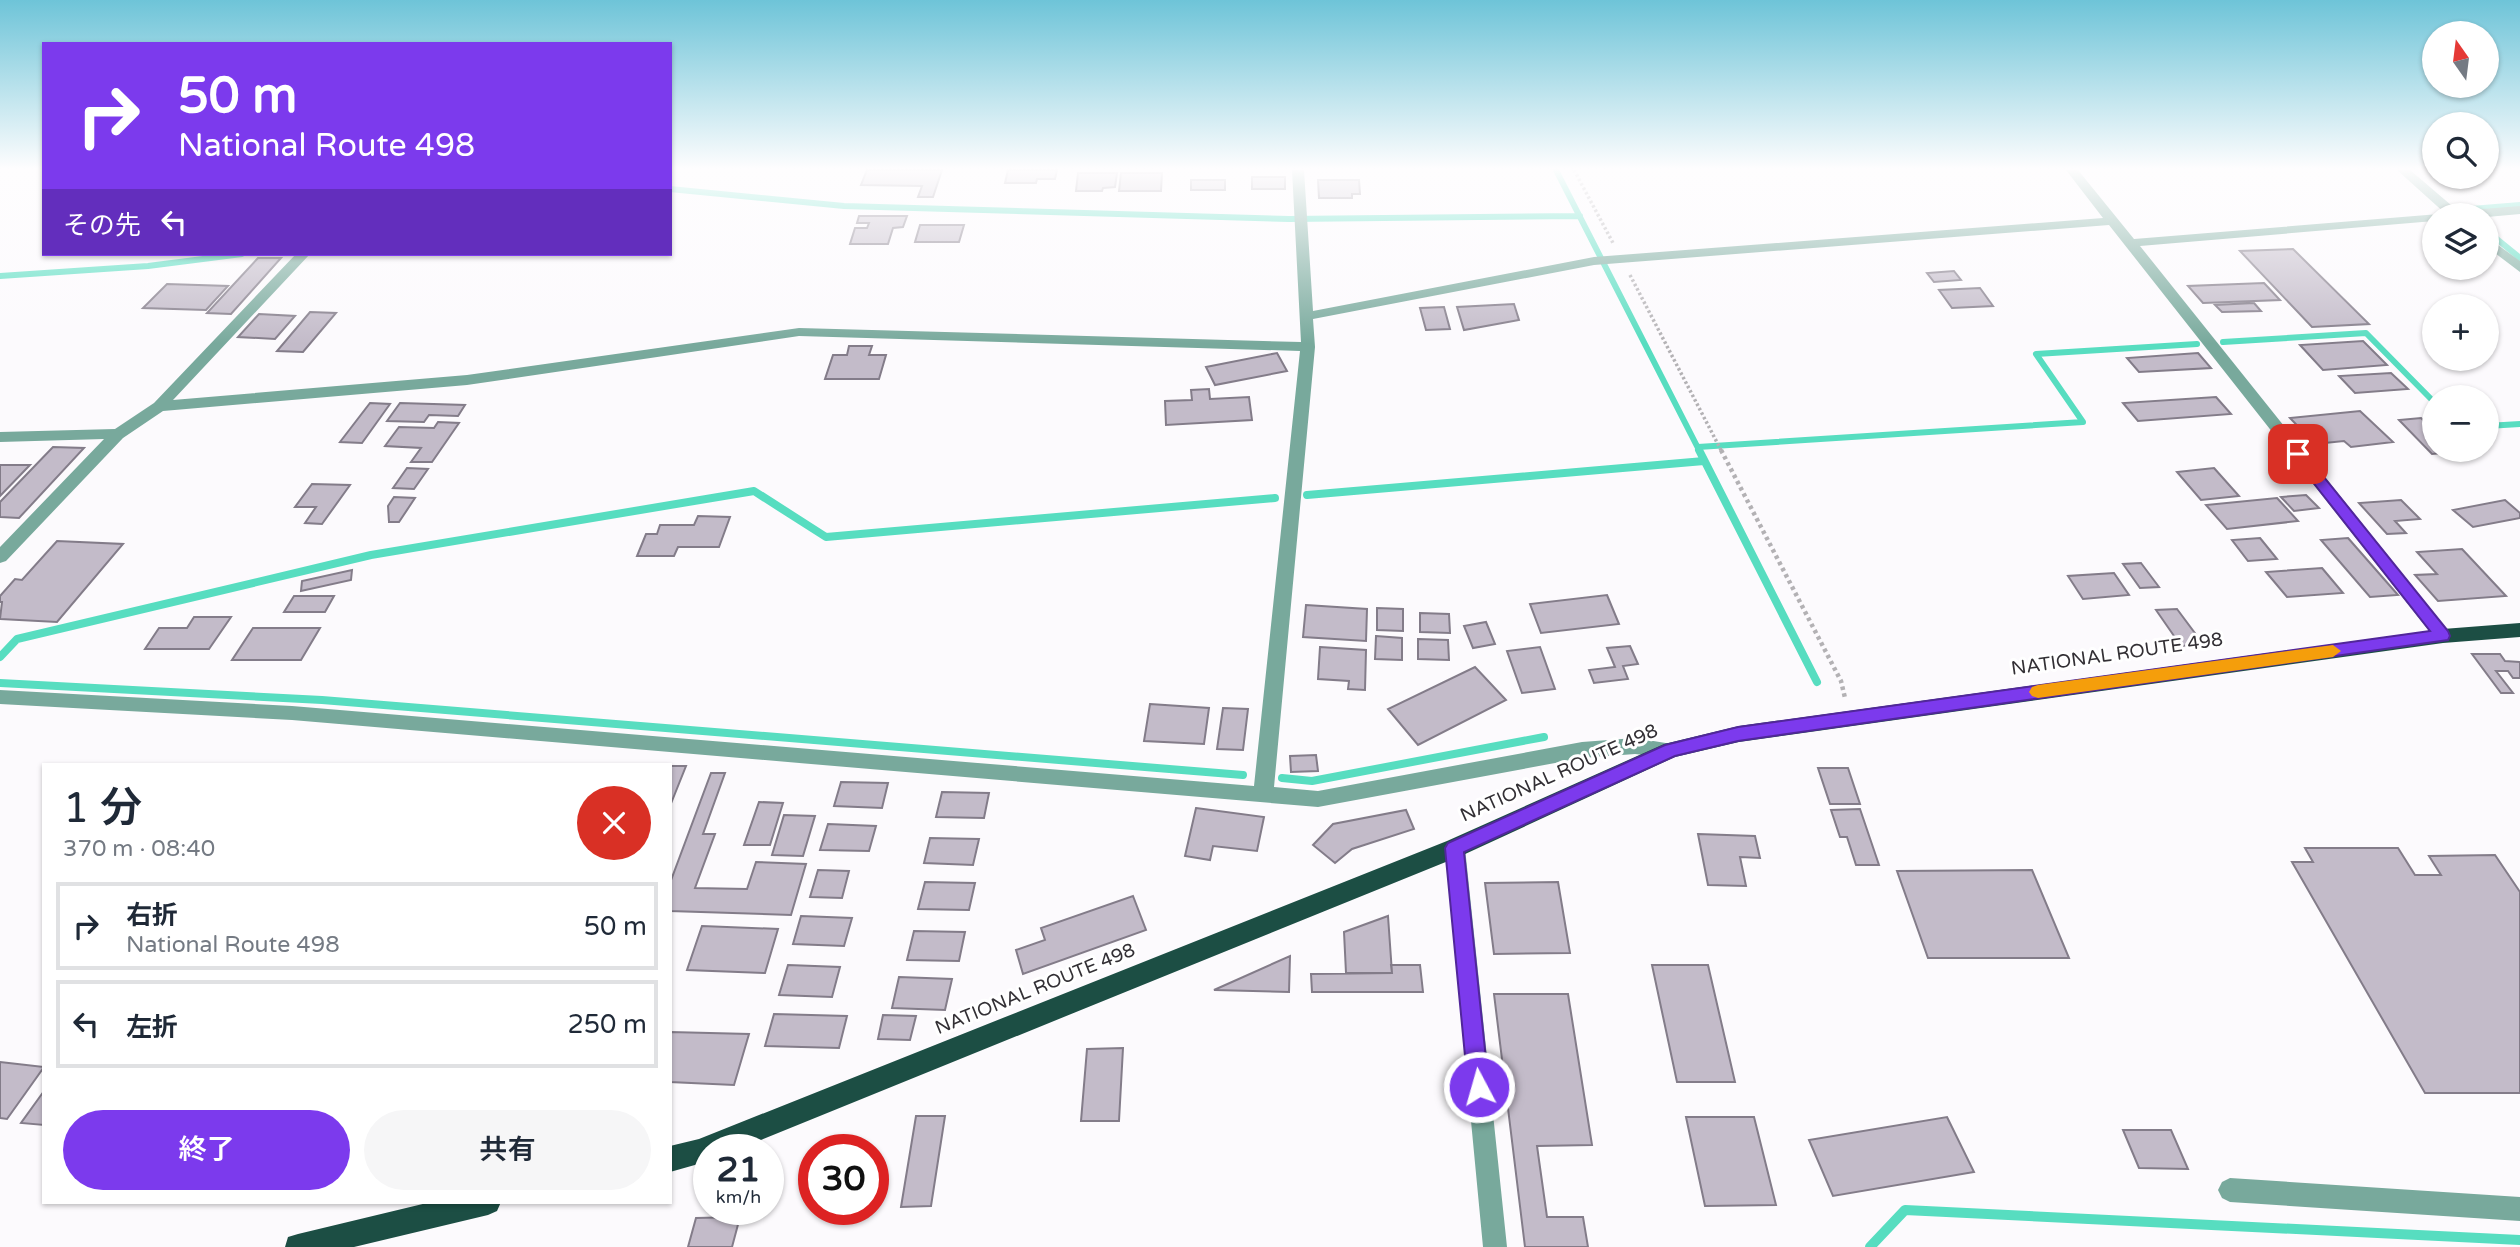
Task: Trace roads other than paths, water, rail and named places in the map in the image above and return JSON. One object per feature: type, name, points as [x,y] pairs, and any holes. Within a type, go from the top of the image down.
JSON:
[{"type":"highway","name":"NATIONAL ROUTE 498","points":[[672,1159],[699,1152],[1455,848],[1671,750],[1738,734],[1849,718],[2442,636],[2520,630]]},
{"type":"highway","points":[[298,1247],[480,1204]]},
{"type":"street","points":[[1263,796],[1308,347],[1302,228]]},
{"type":"street","points":[[1308,316],[1608,260],[2021,228]]},
{"type":"street","points":[[2120,228],[2442,636]]},
{"type":"street","points":[[2131,243],[2304,228]]},
{"type":"street","points":[[2499,251],[2520,268]]},
{"type":"street","points":[[0,557],[118,434],[159,406],[301,256]]},
{"type":"street","points":[[159,406],[467,380],[799,332],[1308,347]]},
{"type":"street","points":[[0,437],[118,434]]},
{"type":"street","points":[[0,697],[292,713],[1318,799],[1582,750],[1634,746],[1671,750]]},
{"type":"street","points":[[1455,848],[1494,1247]]},
{"type":"street","points":[[2230,1190],[2520,1209]]},
{"type":"waterway","points":[[1586,228],[1700,452]]},
{"type":"waterway","points":[[2499,241],[2520,258]]},
{"type":"waterway","points":[[0,276],[148,266],[226,256]]},
{"type":"waterway","points":[[2223,342],[2366,333],[2422,390]]},
{"type":"waterway","points":[[1698,447],[2083,422],[2036,354],[2197,344]]},
{"type":"waterway","points":[[2499,425],[2520,424]]},
{"type":"waterway","points":[[1699,450],[1817,682]]},
{"type":"waterway","points":[[1307,495],[1704,461]]},
{"type":"waterway","points":[[0,657],[17,639],[371,555],[754,491],[826,537],[1275,498]]},
{"type":"waterway","points":[[0,683],[322,700],[1243,775]]},
{"type":"waterway","points":[[1282,778],[1312,781],[1544,737]]},
{"type":"waterway","points":[[1870,1247],[1905,1210],[2520,1240]]}]
